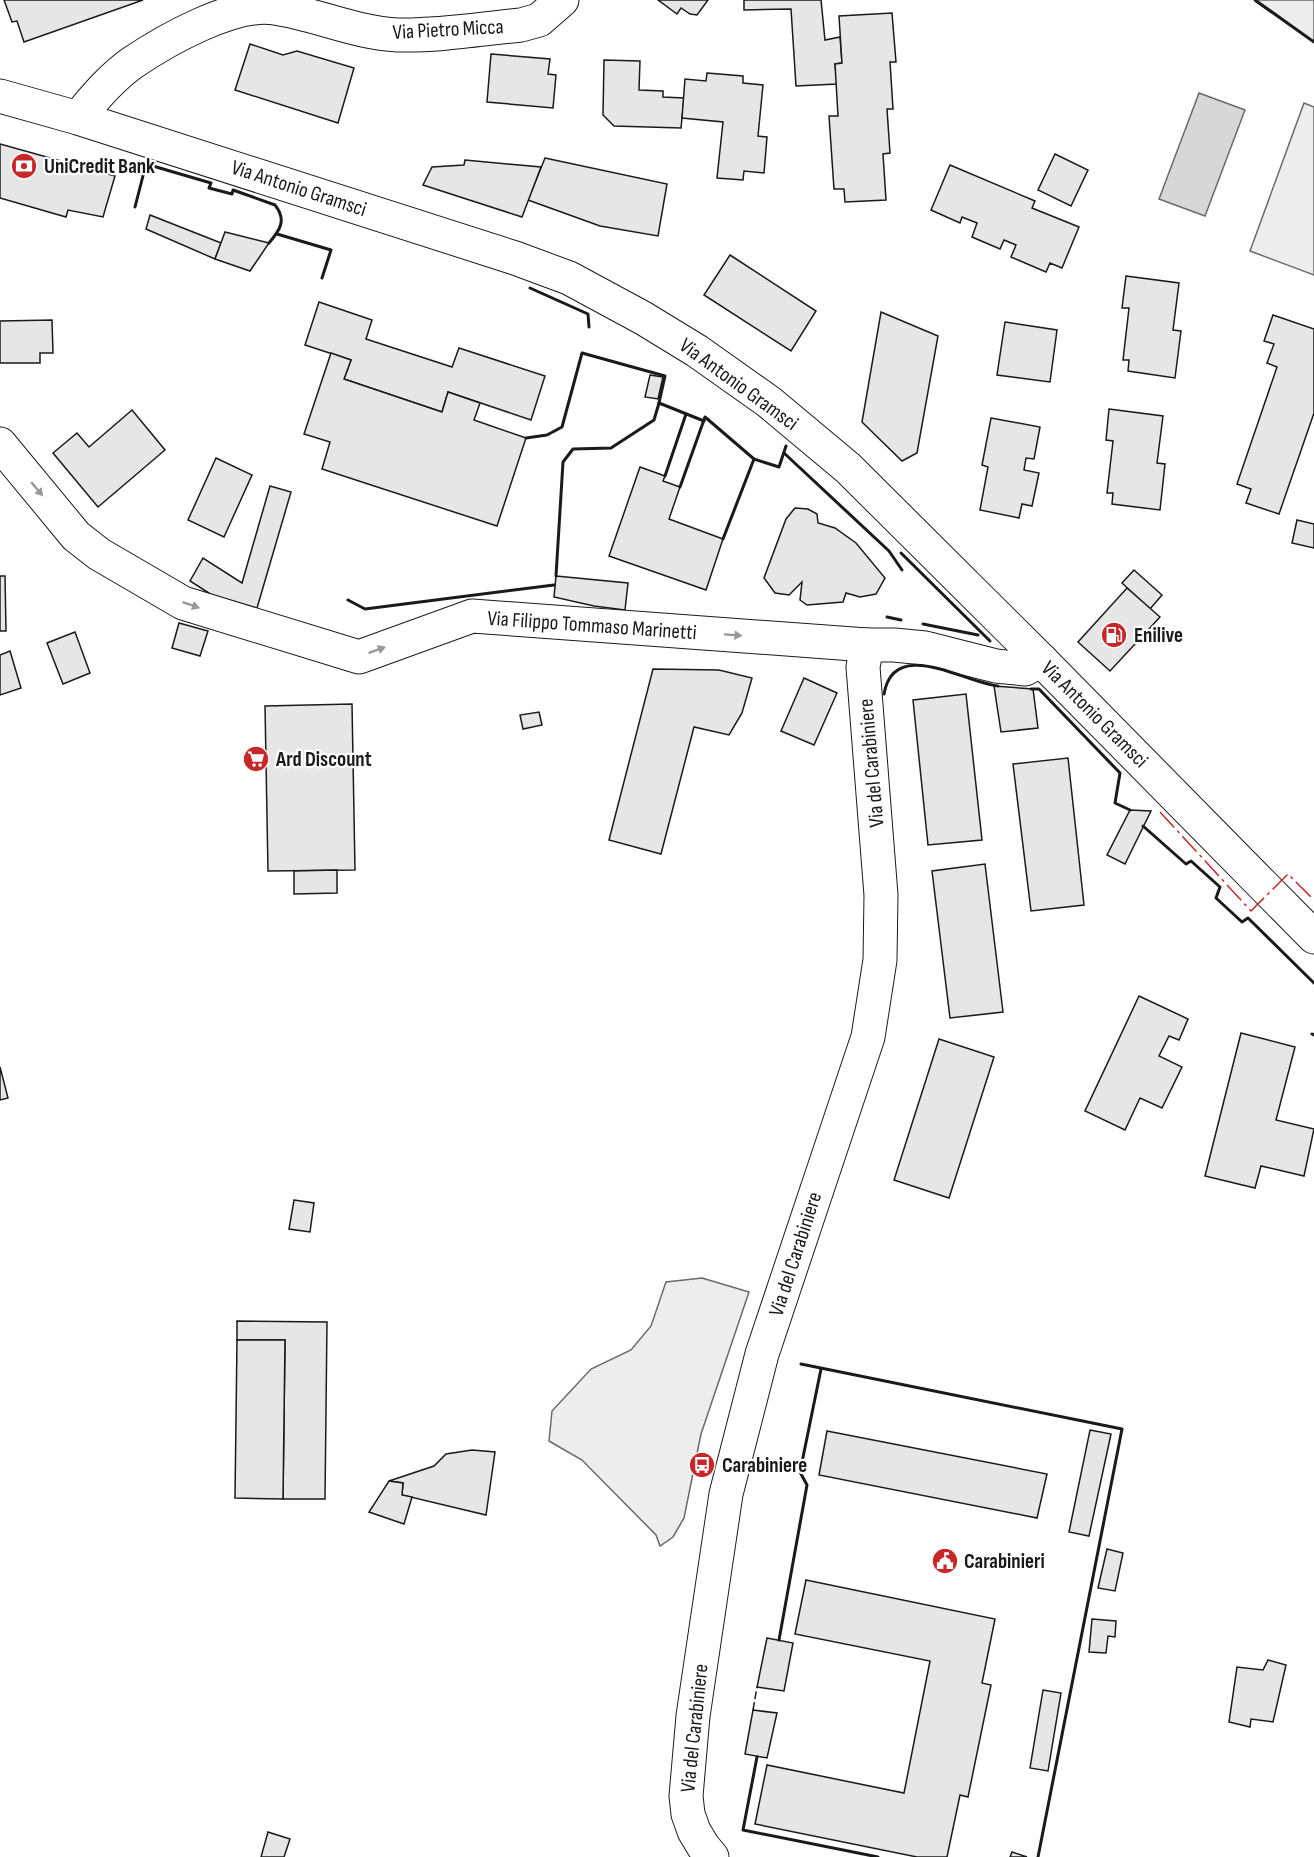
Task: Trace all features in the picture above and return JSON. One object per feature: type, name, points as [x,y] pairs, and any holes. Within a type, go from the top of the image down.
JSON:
[{"type":"street","name":"Via Pietro Micca","points":[[78,118],[101,90],[132,64],[170,40],[218,17],[248,8],[272,8],[358,29],[397,35],[521,25],[539,20],[562,0]]},
{"type":"street","name":"Via Antonio Gramsci","points":[[0,96],[78,118],[515,258],[568,278],[643,318],[697,351],[769,402],[848,468],[1314,937]]},
{"type":"street","name":"Via Filippo Tommaso Marinetti","points":[[0,444],[76,536],[99,554],[183,603],[359,657],[472,616],[867,645],[894,645],[925,648],[996,666],[1025,669],[1041,660]]},
{"type":"street","name":"Via del Carabiniere","points":[[712,1857],[694,1831],[688,1814],[686,1796],[693,1716],[726,1494],[762,1354],[867,1037],[880,960],[881,895],[863,668],[867,645]]},
{"type":"shaded area","points":[[1255,0],[1314,0],[1314,42],[1256,2]]},
{"type":"shaded area","points":[[1199,93],[1245,110],[1205,216],[1159,199]]},
{"type":"shaded area","points":[[1304,103],[1314,107],[1314,275],[1250,251]]},
{"type":"shaded area","points":[[702,1278],[749,1292],[701,1434],[684,1518],[673,1537],[660,1546],[656,1535],[582,1460],[549,1441],[552,1411],[591,1369],[631,1350],[651,1326],[666,1282]]},
{"type":"building","points":[[4,0],[143,0],[24,42],[17,21],[12,22]]},
{"type":"building","points":[[658,0],[708,0],[697,15],[690,14],[681,8],[677,14]]},
{"type":"building","points":[[744,0],[821,0],[825,40],[840,37],[842,63],[835,64],[837,84],[796,86],[791,9],[744,10]]},
{"type":"building","points":[[892,13],[896,62],[890,62],[893,109],[887,109],[890,153],[883,154],[886,200],[845,202],[844,189],[834,189],[829,116],[838,116],[835,64],[842,63],[839,16]]},
{"type":"building","points":[[250,44],[283,55],[297,51],[354,68],[338,123],[235,90]]},
{"type":"building","points":[[491,54],[550,59],[548,74],[556,75],[553,108],[487,102]]},
{"type":"building","points":[[604,60],[640,61],[639,90],[663,91],[663,97],[684,98],[681,128],[614,126],[603,115]]},
{"type":"building","points":[[707,73],[743,76],[743,83],[763,85],[758,136],[767,137],[764,173],[744,171],[743,180],[717,178],[723,122],[682,118],[685,79],[706,81]]},
{"type":"building","points":[[0,144],[115,176],[103,217],[68,210],[66,217],[0,198]]},
{"type":"building","points":[[1055,154],[1088,170],[1071,206],[1038,190]]},
{"type":"building","points":[[545,158],[667,184],[658,236],[600,226],[528,200]]},
{"type":"building","points":[[465,160],[541,167],[522,217],[423,185],[432,167],[464,165]]},
{"type":"building","points":[[950,165],[1035,201],[1032,208],[1079,227],[1062,268],[1050,263],[1046,272],[1011,257],[1016,245],[1004,240],[1000,249],[972,237],[977,223],[962,217],[960,223],[931,210]]},
{"type":"building","points":[[150,215],[221,243],[215,259],[146,229]]},
{"type":"building","points":[[225,232],[269,243],[250,271],[215,259]]},
{"type":"building","points":[[730,255],[816,311],[791,351],[704,295]]},
{"type":"building","points":[[1126,276],[1179,283],[1173,330],[1181,331],[1175,378],[1128,371],[1129,360],[1123,360],[1129,308],[1122,308]]},
{"type":"building","points":[[319,302],[372,320],[366,339],[452,367],[459,348],[545,376],[531,420],[448,392],[442,412],[344,379],[351,360],[305,345]]},
{"type":"building","points":[[881,312],[938,336],[917,453],[902,461],[862,422]]},
{"type":"building","points":[[1273,315],[1314,329],[1314,413],[1279,514],[1246,503],[1251,489],[1237,484],[1277,367],[1267,363],[1274,344],[1264,341]]},
{"type":"building","points":[[52,320],[53,353],[40,353],[40,363],[0,363],[0,321]]},
{"type":"building","points":[[1005,322],[1057,330],[1050,382],[997,375]]},
{"type":"building","points":[[331,353],[351,360],[344,379],[442,412],[448,392],[480,403],[474,420],[526,438],[497,526],[322,469],[330,442],[304,434]]},
{"type":"building","points":[[650,375],[663,377],[658,399],[645,397]]},
{"type":"building","points":[[1109,409],[1163,416],[1157,463],[1165,464],[1160,510],[1112,504],[1113,493],[1107,493],[1113,441],[1106,440]]},
{"type":"building","points":[[132,410],[165,450],[98,507],[53,453],[77,433],[89,447]]},
{"type":"building","points":[[991,418],[1040,427],[1034,459],[1026,458],[1024,470],[1039,473],[1032,506],[1022,504],[1019,518],[980,510],[988,467],[982,465]]},
{"type":"building","points":[[216,458],[252,475],[224,537],[188,520]]},
{"type":"building","points":[[640,467],[665,476],[663,481],[680,487],[669,519],[723,539],[706,590],[609,556]]},
{"type":"building","points":[[270,486],[291,492],[257,608],[215,597],[190,581],[203,558],[242,583]]},
{"type":"building","points":[[795,508],[808,509],[817,514],[818,523],[835,528],[856,543],[885,578],[876,594],[860,597],[846,593],[843,602],[807,605],[800,600],[802,582],[789,595],[775,593],[764,578],[786,519]]},
{"type":"building","points":[[1297,520],[1314,524],[1314,548],[1292,543]]},
{"type":"building","points":[[1134,570],[1162,595],[1150,609],[1122,583]]},
{"type":"building","points":[[0,576],[5,576],[6,631],[0,631]]},
{"type":"building","points":[[556,576],[628,583],[625,610],[554,597]]},
{"type":"building","points":[[1127,588],[1160,617],[1110,671],[1078,642]]},
{"type":"building","points":[[179,623],[208,631],[200,656],[172,648]]},
{"type":"building","points":[[75,632],[90,673],[63,684],[47,643]]},
{"type":"building","points":[[10,651],[21,688],[0,695],[0,655]]},
{"type":"building","points":[[653,669],[719,670],[752,678],[742,713],[729,735],[694,727],[661,854],[609,840]]},
{"type":"building","points":[[804,678],[837,693],[814,745],[781,731]]},
{"type":"building","points":[[994,686],[1033,689],[1038,728],[1001,732]]},
{"type":"building","points":[[966,694],[982,840],[928,845],[913,700]]},
{"type":"building","points":[[352,704],[355,870],[268,871],[265,706]]},
{"type":"building","points":[[539,712],[542,725],[523,729],[520,715]]},
{"type":"building","points":[[1068,758],[1084,905],[1031,911],[1013,764]]},
{"type":"building","points":[[1130,810],[1151,811],[1125,864],[1107,855]]},
{"type":"building","points":[[985,864],[1003,1012],[950,1018],[932,871]]},
{"type":"building","points":[[337,870],[337,893],[294,894],[294,871]]},
{"type":"building","points":[[1139,996],[1188,1019],[1179,1040],[1169,1036],[1159,1056],[1182,1067],[1162,1108],[1140,1098],[1125,1130],[1085,1111]]},
{"type":"building","points":[[1241,1033],[1295,1047],[1276,1120],[1314,1129],[1304,1176],[1261,1166],[1255,1188],[1205,1176]]},
{"type":"building","points":[[939,1039],[994,1057],[949,1198],[894,1180]]},
{"type":"building","points":[[0,1067],[8,1098],[0,1100]]},
{"type":"building","points":[[294,1200],[314,1203],[310,1232],[289,1229]]},
{"type":"building","points":[[237,1321],[327,1322],[325,1499],[283,1499],[285,1340],[237,1340]]},
{"type":"building","points":[[237,1340],[285,1340],[283,1499],[235,1498]]},
{"type":"building","points":[[1090,1430],[1111,1434],[1089,1536],[1069,1532]]},
{"type":"building","points":[[827,1431],[1047,1474],[1037,1518],[819,1475]]},
{"type":"building","points":[[472,1450],[495,1452],[486,1515],[402,1495],[403,1483],[389,1481],[434,1466],[446,1454]]},
{"type":"building","points":[[389,1481],[403,1483],[402,1495],[412,1497],[404,1524],[369,1512]]},
{"type":"building","points":[[1107,1549],[1123,1553],[1115,1591],[1098,1588]]},
{"type":"building","points":[[806,1580],[995,1619],[982,1683],[991,1685],[968,1797],[960,1795],[947,1857],[917,1857],[755,1824],[767,1765],[904,1793],[930,1661],[795,1634]]},
{"type":"building","points":[[1092,1619],[1116,1621],[1115,1637],[1108,1636],[1106,1653],[1089,1652]]},
{"type":"building","points":[[767,1638],[793,1643],[784,1691],[757,1687]]},
{"type":"building","points":[[1268,1660],[1286,1665],[1273,1722],[1251,1719],[1250,1727],[1229,1722],[1237,1667],[1263,1670]]},
{"type":"building","points":[[1043,1690],[1061,1693],[1048,1771],[1030,1768]]},
{"type":"building","points":[[753,1710],[777,1713],[767,1758],[745,1754]]},
{"type":"building","points":[[268,1832],[290,1839],[284,1857],[261,1857]]},
{"type":"building","points":[[1012,1852],[1027,1857],[1010,1857]]},
{"type":"fence","points":[[753,1710],[757,1687]]},
{"type":"wall","points":[[1255,0],[1314,42]]},
{"type":"wall","points":[[135,207],[146,164],[211,183],[209,188],[232,194],[233,190],[275,205],[281,215],[281,225],[269,243]]},
{"type":"wall","points":[[277,234],[331,250],[322,278]]},
{"type":"wall","points":[[530,288],[588,314],[589,327]]},
{"type":"wall","points":[[526,438],[547,435],[562,427],[582,353],[665,376],[659,403]]},
{"type":"wall","points":[[556,576],[563,462],[573,449],[611,448],[654,420],[659,403],[704,421]]},
{"type":"wall","points":[[665,476],[686,414]]},
{"type":"wall","points":[[680,487],[705,417],[754,459],[723,539]]},
{"type":"wall","points":[[754,459],[779,467],[786,446]]},
{"type":"wall","points":[[784,453],[889,551],[902,570]]},
{"type":"wall","points":[[901,553],[990,641]]},
{"type":"wall","points":[[348,600],[365,609],[554,585]]},
{"type":"wall","points":[[887,617],[901,620]]},
{"type":"wall","points":[[923,624],[978,635]]},
{"type":"wall","points":[[884,694],[890,677],[901,668],[916,665],[932,667],[998,686]]},
{"type":"wall","points":[[1031,689],[1039,689],[1120,773],[1115,803],[1130,810]]},
{"type":"wall","points":[[1143,826],[1186,864],[1191,861],[1220,887],[1216,898],[1242,922],[1248,918],[1314,983]]},
{"type":"wall","points":[[801,1364],[1122,1429],[1038,1857]]},
{"type":"wall","points":[[779,1640],[807,1485],[800,1472],[821,1369]]},
{"type":"wall","points":[[757,1757],[743,1830],[878,1857]]},
{"type":"power","points":[[1160,812],[1251,911],[1288,874],[1314,900]]},
{"type":"place","name":"UniCredit Bank","points":[[24,166]]},
{"type":"place","name":"Enilive","points":[[1114,635]]},
{"type":"place","name":"Ard Discount","points":[[256,759]]},
{"type":"place","name":"Carabiniere","points":[[702,1465]]},
{"type":"place","name":"Carabinieri","points":[[945,1561]]}]
